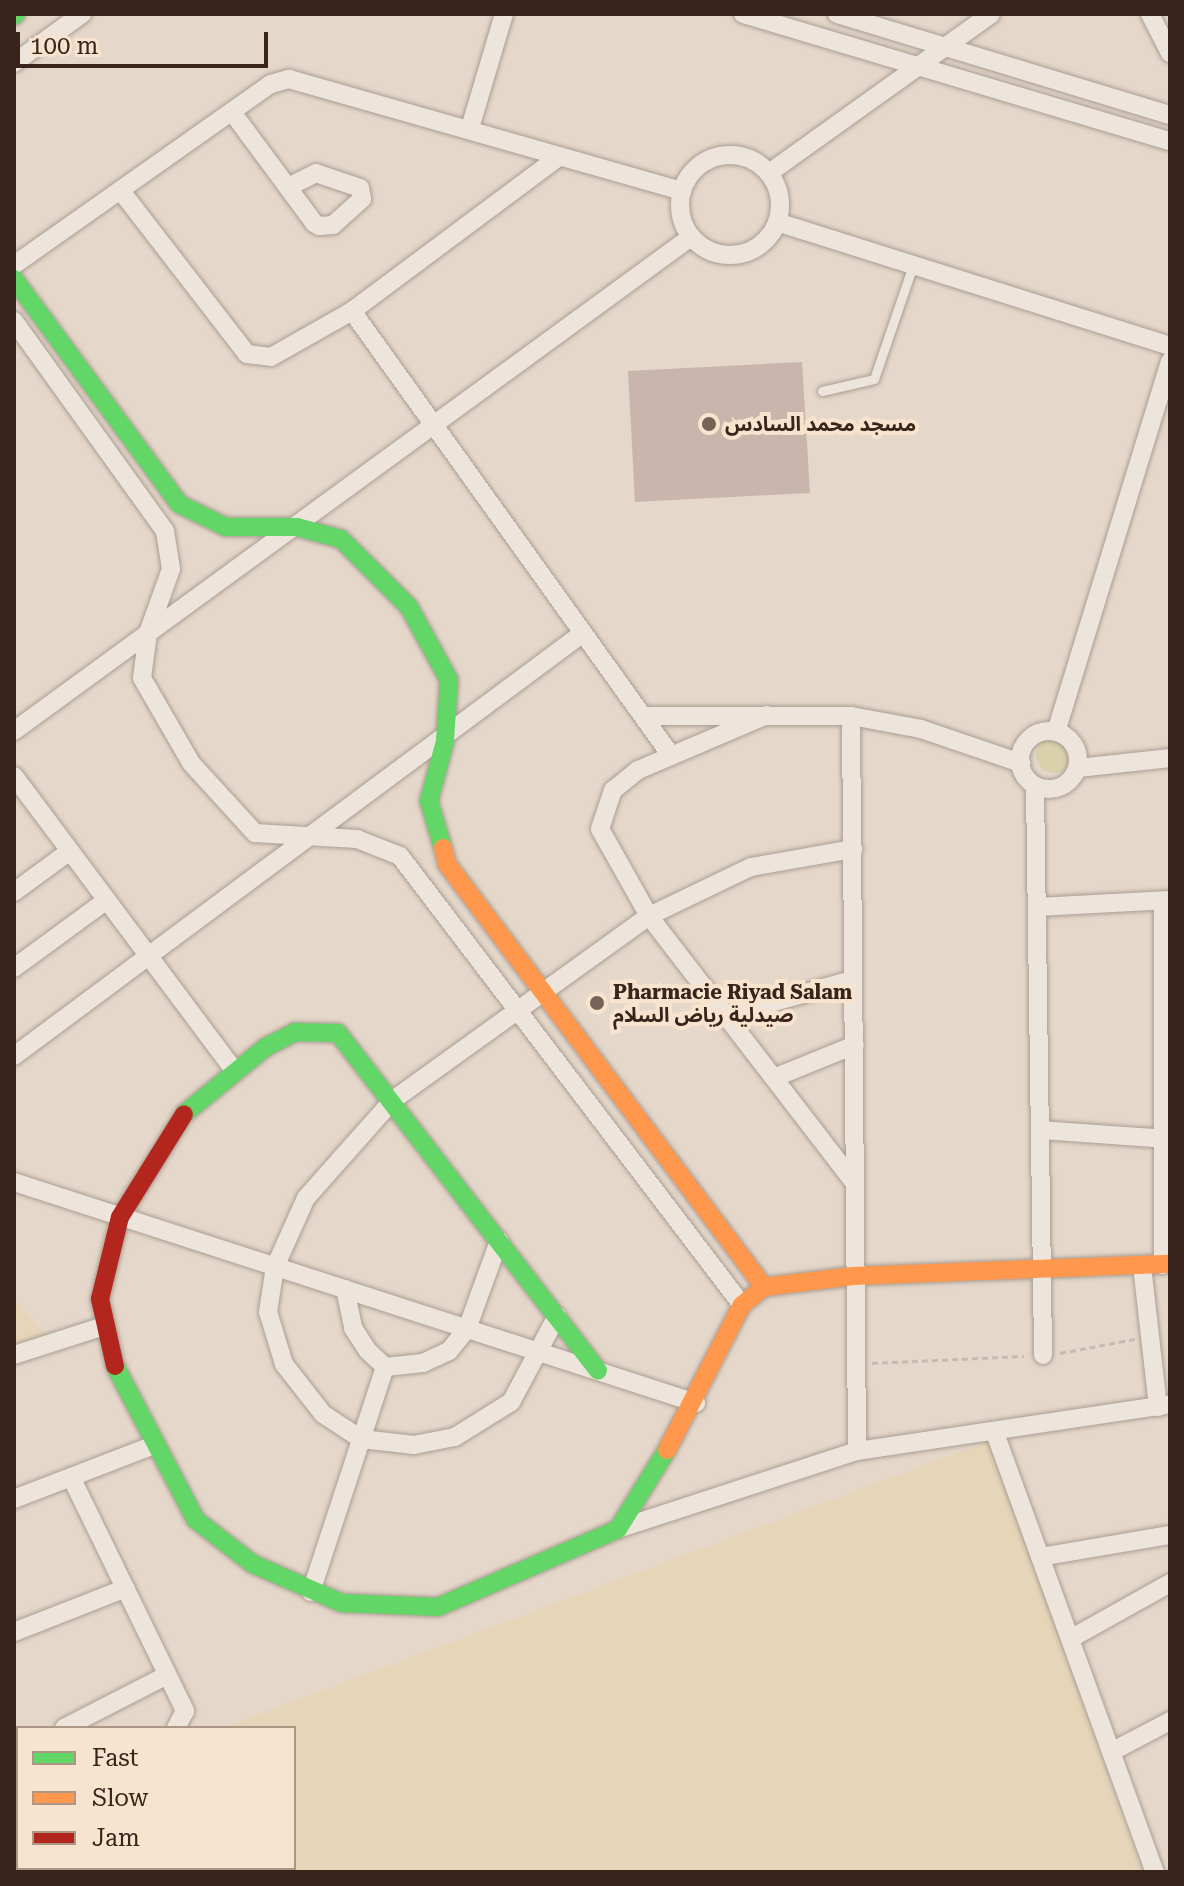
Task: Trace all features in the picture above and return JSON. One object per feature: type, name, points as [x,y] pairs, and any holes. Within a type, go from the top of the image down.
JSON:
[{"type":"street","points":[[14,63],[82,14]]},
{"type":"street","points":[[470,128],[504,14]]},
{"type":"street","points":[[743,14],[1170,141]]},
{"type":"street","points":[[837,14],[1170,115]]},
{"type":"street","points":[[769,173],[991,14]]},
{"type":"street","points":[[1150,14],[1170,53]]},
{"type":"street","points":[[14,265],[271,84],[295,79],[470,128],[557,158],[682,191]]},
{"type":"street","points":[[232,112],[288,187]]},
{"type":"street","points":[[728,155],[769,173],[777,188],[777,222],[759,245],[731,255],[691,237],[682,191],[699,166],[728,155]]},
{"type":"street","points":[[121,191],[247,354],[291,353],[557,158]]},
{"type":"street","points":[[777,222],[1170,346]]},
{"type":"street","points":[[14,731],[297,527],[432,423],[691,237]]},
{"type":"street","points":[[14,279],[179,504],[226,527],[297,527],[357,549],[409,607],[449,680],[445,741],[429,786],[435,839],[541,993],[764,1287]]},
{"type":"street","points":[[352,311],[670,754]]},
{"type":"street","points":[[14,321],[165,531],[171,569],[148,633],[147,696],[221,800],[255,833],[379,843],[400,856],[519,1008],[742,1305]]},
{"type":"street","points":[[1056,732],[1170,361]]},
{"type":"street","points":[[14,1056],[314,839],[583,633]]},
{"type":"street","points":[[767,715],[670,754],[613,790],[600,829],[649,916],[776,1077],[852,1180]]},
{"type":"street","points":[[643,716],[851,716],[921,729],[1021,763],[1035,786],[1043,1355]]},
{"type":"street","points":[[851,716],[855,1045],[852,1180],[857,1451]]},
{"type":"street","points":[[1021,763],[1026,742],[1056,732]]},
{"type":"street","points":[[1056,732],[1077,749],[1078,768]]},
{"type":"street","points":[[1035,786],[1061,787],[1078,768],[1170,758]]},
{"type":"street","points":[[14,776],[233,1069]]},
{"type":"street","points":[[557,1316],[511,1402],[477,1426],[414,1445],[361,1439],[309,1401],[284,1364],[270,1327],[275,1267],[317,1183],[393,1100],[649,916],[751,867],[853,849]]},
{"type":"street","points":[[14,892],[70,851]]},
{"type":"street","points":[[14,968],[107,900]]},
{"type":"street","points":[[618,1529],[696,1403],[742,1305],[764,1287],[853,1276],[1166,1264],[1166,901],[1037,907]]},
{"type":"street","points":[[727,1015],[852,980]]},
{"type":"street","points":[[598,1371],[393,1100],[338,1033],[325,1029],[295,1032],[233,1069],[162,1142],[120,1217],[100,1299],[101,1327],[151,1446],[181,1500],[225,1546],[311,1592],[342,1603],[438,1607],[618,1529],[857,1451],[1164,1406],[1150,1336],[1142,1266]]},
{"type":"street","points":[[776,1077],[855,1045]]},
{"type":"street","points":[[1040,1130],[1166,1139]]},
{"type":"street","points":[[14,1182],[696,1403]]},
{"type":"street","points":[[385,1367],[437,1358],[467,1329],[499,1241]]},
{"type":"street","points":[[345,1289],[359,1341],[385,1367]]},
{"type":"street","points":[[14,1355],[101,1327]]},
{"type":"street","points":[[311,1592],[385,1367]]},
{"type":"street","points":[[995,1433],[1111,1752],[1160,1867]]},
{"type":"street","points":[[14,1499],[151,1446]]},
{"type":"street","points":[[72,1479],[165,1676],[185,1711],[177,1726]]},
{"type":"street","points":[[1040,1557],[1170,1535]]},
{"type":"street","points":[[1070,1639],[1170,1583]]},
{"type":"street","points":[[14,1632],[126,1588]]},
{"type":"street","points":[[68,1726],[165,1676]]},
{"type":"street","points":[[1111,1752],[1170,1721]]},
{"type":"lane","points":[[822,391],[866,387],[874,379],[913,265]]},
{"type":"path","points":[[855,1364],[1043,1355],[1150,1336]]},
{"type":"shaded area","points":[[1054,737],[1067,742],[1072,755],[1067,768],[1054,773],[1041,768],[1036,755],[1041,742]]},
{"type":"shaded area","points":[[14,1298],[46,1335],[14,1346]]},
{"type":"shaded area","points":[[991,1440],[1142,1872],[224,1872],[296,1870],[296,1726],[226,1726]]},
{"type":"building","points":[[802,362],[810,493],[635,502],[628,371]]},
{"type":"traffic: fast","points":[[14,279],[179,504],[226,527],[297,527],[341,539],[409,607],[449,680],[445,741],[429,801],[443,848]]},
{"type":"traffic: fast","points":[[184,1114],[266,1047],[295,1032],[338,1033],[598,1371]]},
{"type":"traffic: fast","points":[[115,1366],[196,1520],[253,1564],[342,1603],[438,1607],[618,1529],[667,1450]]},
{"type":"traffic: slow","points":[[443,848],[447,864],[764,1287]]},
{"type":"traffic: slow","points":[[667,1450],[742,1305],[764,1287],[853,1276],[1170,1264]]},
{"type":"traffic: jam","points":[[115,1366],[100,1299],[120,1217],[184,1114]]},
{"type":"place","name":"مسجد محمد السادس","points":[[709,424]]},
{"type":"place","name":"Pharmacie Riyad Salam صيدلية رياض السلام","points":[[597,1003]]}]
